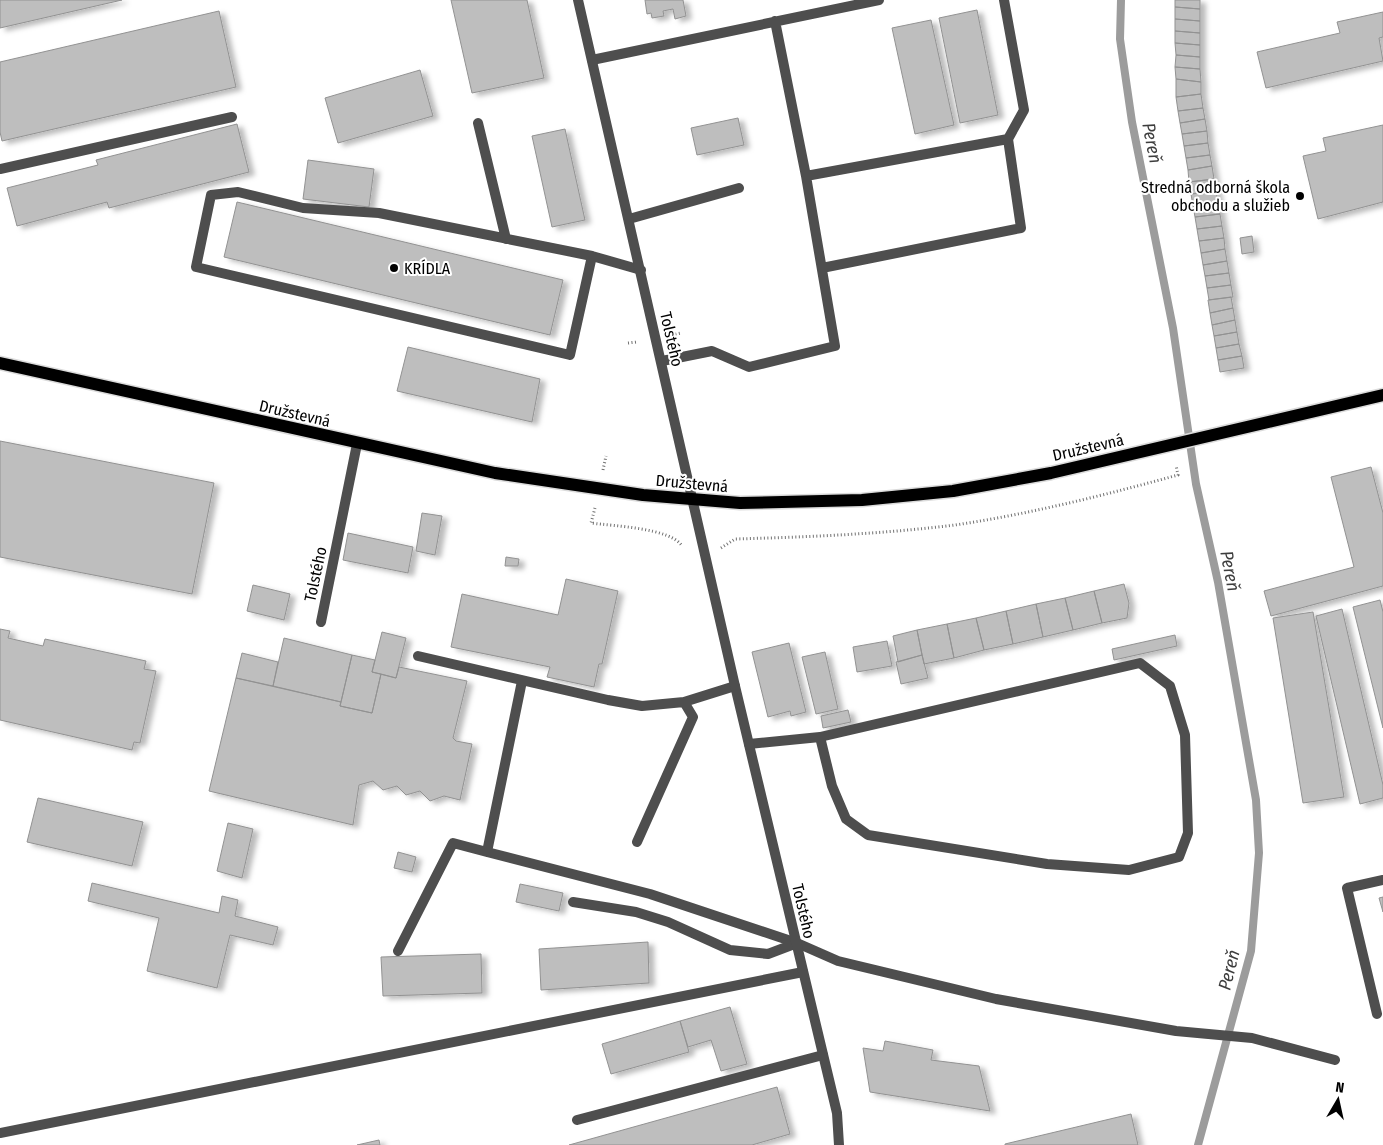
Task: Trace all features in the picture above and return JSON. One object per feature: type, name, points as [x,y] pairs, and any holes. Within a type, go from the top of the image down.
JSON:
[{"type":"main road","name":"Družstevná","points":[[0,363],[357,444],[495,473],[643,495],[740,503],[816,502],[953,491],[1051,473],[1383,395]]},
{"type":"street","name":"Tolstého","points":[[578,0],[662,361],[734,686],[837,1113],[839,1145]]},
{"type":"street","points":[[592,60],[879,0]]},
{"type":"street","points":[[822,268],[1021,228],[1008,139],[1024,110],[1004,0]]},
{"type":"street","points":[[662,361],[712,351],[750,367],[835,346],[806,176],[775,21]]},
{"type":"street","points":[[0,169],[232,117]]},
{"type":"street","points":[[478,123],[506,238]]},
{"type":"street","points":[[806,176],[1008,139]]},
{"type":"street","points":[[629,219],[739,188]]},
{"type":"street","points":[[592,256],[570,355],[196,267],[211,195],[238,192],[303,208],[378,213],[592,256],[641,270]]},
{"type":"street","name":"Tolstého","points":[[321,622],[357,444]]},
{"type":"street","points":[[418,656],[522,681],[642,706],[684,702],[734,686]]},
{"type":"street","points":[[749,744],[820,737],[1140,662],[1170,686],[1185,735],[1188,833],[1179,856],[1129,870],[1047,864],[868,835],[846,819],[832,786],[820,737]]},
{"type":"street","points":[[487,852],[522,681]]},
{"type":"street","points":[[637,842],[693,717],[684,702]]},
{"type":"street","points":[[398,951],[453,843],[650,894],[797,943],[838,961],[996,999],[1176,1031],[1252,1038],[1335,1060]]},
{"type":"street","points":[[1377,1014],[1346,888],[1383,880]]},
{"type":"street","points":[[573,902],[636,912],[730,950],[768,954],[797,943]]},
{"type":"street","points":[[0,1133],[803,972]]},
{"type":"street","points":[[576,1120],[823,1054]]},
{"type":"building","points":[[0,0],[122,0],[0,28]]},
{"type":"building","points":[[451,0],[527,0],[544,78],[472,93]]},
{"type":"building","points":[[645,0],[683,0],[686,16],[675,19],[673,9],[663,11],[664,16],[652,18],[651,13],[647,14]]},
{"type":"building","points":[[1175,0],[1200,0],[1200,9],[1175,7]]},
{"type":"building","points":[[1175,7],[1200,9],[1200,21],[1175,19]]},
{"type":"building","points":[[977,10],[998,115],[960,123],[939,18]]},
{"type":"building","points":[[219,11],[236,87],[2,141],[0,132],[0,62]]},
{"type":"building","points":[[1383,12],[1383,37],[1379,38],[1383,61],[1266,88],[1257,52],[1340,33],[1337,22]]},
{"type":"building","points":[[1175,19],[1200,21],[1200,33],[1175,31]]},
{"type":"building","points":[[931,20],[954,125],[915,134],[892,28]]},
{"type":"building","points":[[1175,31],[1200,33],[1200,45],[1175,43]]},
{"type":"building","points":[[1175,43],[1200,45],[1200,57],[1176,55]]},
{"type":"building","points":[[1176,55],[1200,57],[1200,69],[1175,67]]},
{"type":"building","points":[[1175,67],[1200,69],[1201,82],[1176,79]]},
{"type":"building","points":[[420,70],[433,116],[338,143],[325,98]]},
{"type":"building","points":[[1176,79],[1201,82],[1201,94],[1176,97]]},
{"type":"building","points":[[1201,94],[1203,108],[1178,111],[1176,97]]},
{"type":"building","points":[[1203,108],[1205,119],[1180,123],[1178,111]]},
{"type":"building","points":[[738,118],[744,145],[697,155],[691,128]]},
{"type":"building","points":[[1205,119],[1207,131],[1182,134],[1180,123]]},
{"type":"building","points":[[237,124],[249,172],[109,208],[107,202],[17,226],[7,188],[98,165],[96,160]]},
{"type":"building","points":[[1383,125],[1383,202],[1318,219],[1303,156],[1326,151],[1323,138]]},
{"type":"building","points":[[565,129],[585,220],[552,227],[532,136]]},
{"type":"building","points":[[1207,131],[1208,143],[1184,146],[1182,134]]},
{"type":"building","points":[[1208,143],[1210,155],[1186,158],[1184,146]]},
{"type":"building","points":[[1210,155],[1212,166],[1188,170],[1186,158]]},
{"type":"building","points":[[308,160],[374,169],[369,207],[303,199]]},
{"type":"building","points":[[1212,166],[1214,179],[1189,182],[1188,170]]},
{"type":"building","points":[[1214,179],[1216,191],[1191,194],[1189,182]]},
{"type":"building","points":[[1216,191],[1218,202],[1193,206],[1191,194]]},
{"type":"building","name":"KRÍDLA","points":[[237,202],[563,280],[550,335],[224,257]]},
{"type":"building","points":[[1218,202],[1220,214],[1195,217],[1193,206]]},
{"type":"building","points":[[1220,214],[1222,226],[1197,229],[1195,217]]},
{"type":"building","points":[[1222,226],[1224,238],[1199,241],[1197,229]]},
{"type":"building","points":[[1252,236],[1254,252],[1242,254],[1240,238]]},
{"type":"building","points":[[1224,238],[1225,249],[1201,253],[1199,241]]},
{"type":"building","points":[[1225,249],[1227,261],[1203,265],[1201,253]]},
{"type":"building","points":[[1227,261],[1229,273],[1205,276],[1203,265]]},
{"type":"building","points":[[1229,273],[1231,285],[1207,288],[1205,276]]},
{"type":"building","points":[[1231,285],[1233,297],[1209,300],[1207,288]]},
{"type":"building","points":[[1231,297],[1233,308],[1210,313],[1208,300]]},
{"type":"building","points":[[1233,308],[1235,320],[1212,325],[1210,313]]},
{"type":"building","points":[[1235,320],[1237,332],[1214,336],[1212,325]]},
{"type":"building","points":[[1237,332],[1239,344],[1216,348],[1214,336]]},
{"type":"building","points":[[1239,344],[1242,356],[1218,360],[1216,348]]},
{"type":"building","points":[[408,347],[540,379],[532,422],[397,391]]},
{"type":"building","points":[[1242,356],[1244,368],[1220,372],[1218,360]]},
{"type":"building","points":[[0,441],[214,483],[192,594],[0,557]]},
{"type":"building","points":[[1371,467],[1383,513],[1383,586],[1271,616],[1264,591],[1354,567],[1331,477]]},
{"type":"building","points":[[422,513],[442,516],[435,555],[416,551]]},
{"type":"building","points":[[348,533],[413,547],[408,573],[343,560]]},
{"type":"building","points":[[506,557],[519,559],[518,566],[505,566]]},
{"type":"building","points":[[566,579],[618,591],[602,664],[599,664],[594,687],[547,677],[550,667],[451,647],[462,594],[558,615]]},
{"type":"building","points":[[1124,584],[1129,603],[1127,618],[1102,623],[1094,591]]},
{"type":"building","points":[[253,585],[290,594],[284,620],[247,611]]},
{"type":"building","points":[[1094,591],[1102,623],[1073,630],[1065,598]]},
{"type":"building","points":[[1065,598],[1073,630],[1043,637],[1036,604]]},
{"type":"building","points":[[1380,600],[1383,612],[1383,728],[1353,607]]},
{"type":"building","points":[[1036,604],[1043,637],[1013,644],[1006,611]]},
{"type":"building","points":[[1342,609],[1383,785],[1383,798],[1360,804],[1316,616]]},
{"type":"building","points":[[1006,611],[1013,644],[984,650],[976,618]]},
{"type":"building","points":[[1313,612],[1344,797],[1303,803],[1273,618]]},
{"type":"building","points":[[976,618],[984,650],[954,658],[947,624]]},
{"type":"building","points":[[947,624],[954,658],[924,664],[917,630]]},
{"type":"building","points":[[0,629],[10,631],[8,638],[43,646],[45,639],[146,661],[144,669],[156,671],[140,743],[134,742],[132,750],[0,720]]},
{"type":"building","points":[[917,630],[922,655],[898,662],[893,636]]},
{"type":"building","points":[[382,632],[406,638],[396,678],[372,672]]},
{"type":"building","points":[[1175,635],[1177,646],[1114,660],[1112,649]]},
{"type":"building","points":[[284,638],[352,655],[341,702],[273,686]]},
{"type":"building","points":[[887,641],[892,666],[857,672],[853,647]]},
{"type":"building","points":[[789,643],[806,712],[791,716],[790,711],[768,717],[752,652]]},
{"type":"building","points":[[825,652],[838,709],[816,714],[802,657]]},
{"type":"building","points":[[242,653],[278,662],[273,686],[236,678]]},
{"type":"building","points":[[352,655],[375,660],[372,672],[381,674],[372,713],[340,706]]},
{"type":"building","points":[[922,655],[928,678],[901,684],[896,662]]},
{"type":"building","points":[[399,667],[467,681],[453,738],[456,741],[472,744],[460,800],[444,796],[430,801],[420,791],[406,795],[397,786],[383,790],[373,781],[359,785],[353,825],[209,791],[236,678],[341,702],[340,706],[372,713],[381,674],[396,678]]},
{"type":"building","points":[[848,710],[851,722],[823,728],[821,716]]},
{"type":"building","points":[[38,798],[143,822],[132,866],[27,842]]},
{"type":"building","points":[[228,823],[253,829],[242,878],[217,871]]},
{"type":"building","points":[[398,852],[416,857],[412,872],[394,868]]},
{"type":"building","points":[[92,883],[219,913],[222,896],[238,900],[235,916],[278,927],[273,945],[230,935],[217,988],[147,971],[159,918],[88,901]]},
{"type":"building","points":[[520,884],[563,893],[559,911],[516,902]]},
{"type":"building","points":[[1383,897],[1383,912],[1379,898]]},
{"type":"building","points":[[648,942],[649,983],[541,990],[539,949]]},
{"type":"building","points":[[481,954],[482,993],[383,996],[381,957]]},
{"type":"building","points":[[730,1007],[747,1064],[721,1071],[711,1040],[688,1047],[680,1021]]},
{"type":"building","points":[[680,1021],[689,1052],[611,1074],[602,1044]]},
{"type":"building","points":[[885,1041],[933,1050],[931,1060],[979,1066],[990,1111],[870,1092],[863,1048],[883,1051]]},
{"type":"building","points":[[777,1087],[790,1134],[752,1145],[569,1145]]},
{"type":"building","points":[[1131,1114],[1138,1145],[1005,1145],[1005,1144]]},
{"type":"building","points":[[379,1140],[380,1145],[357,1145]]},
{"type":"waterway","name":"Pereň","points":[[1121,0],[1120,39],[1132,122],[1173,328],[1196,484],[1218,582],[1256,800],[1259,853],[1251,951],[1198,1145]]},
{"type":"place","name":"Stredná odborná škola obchodu a služieb","points":[[1300,196]]},
{"type":"place","name":"KRÍDLA","points":[[394,268]]}]
